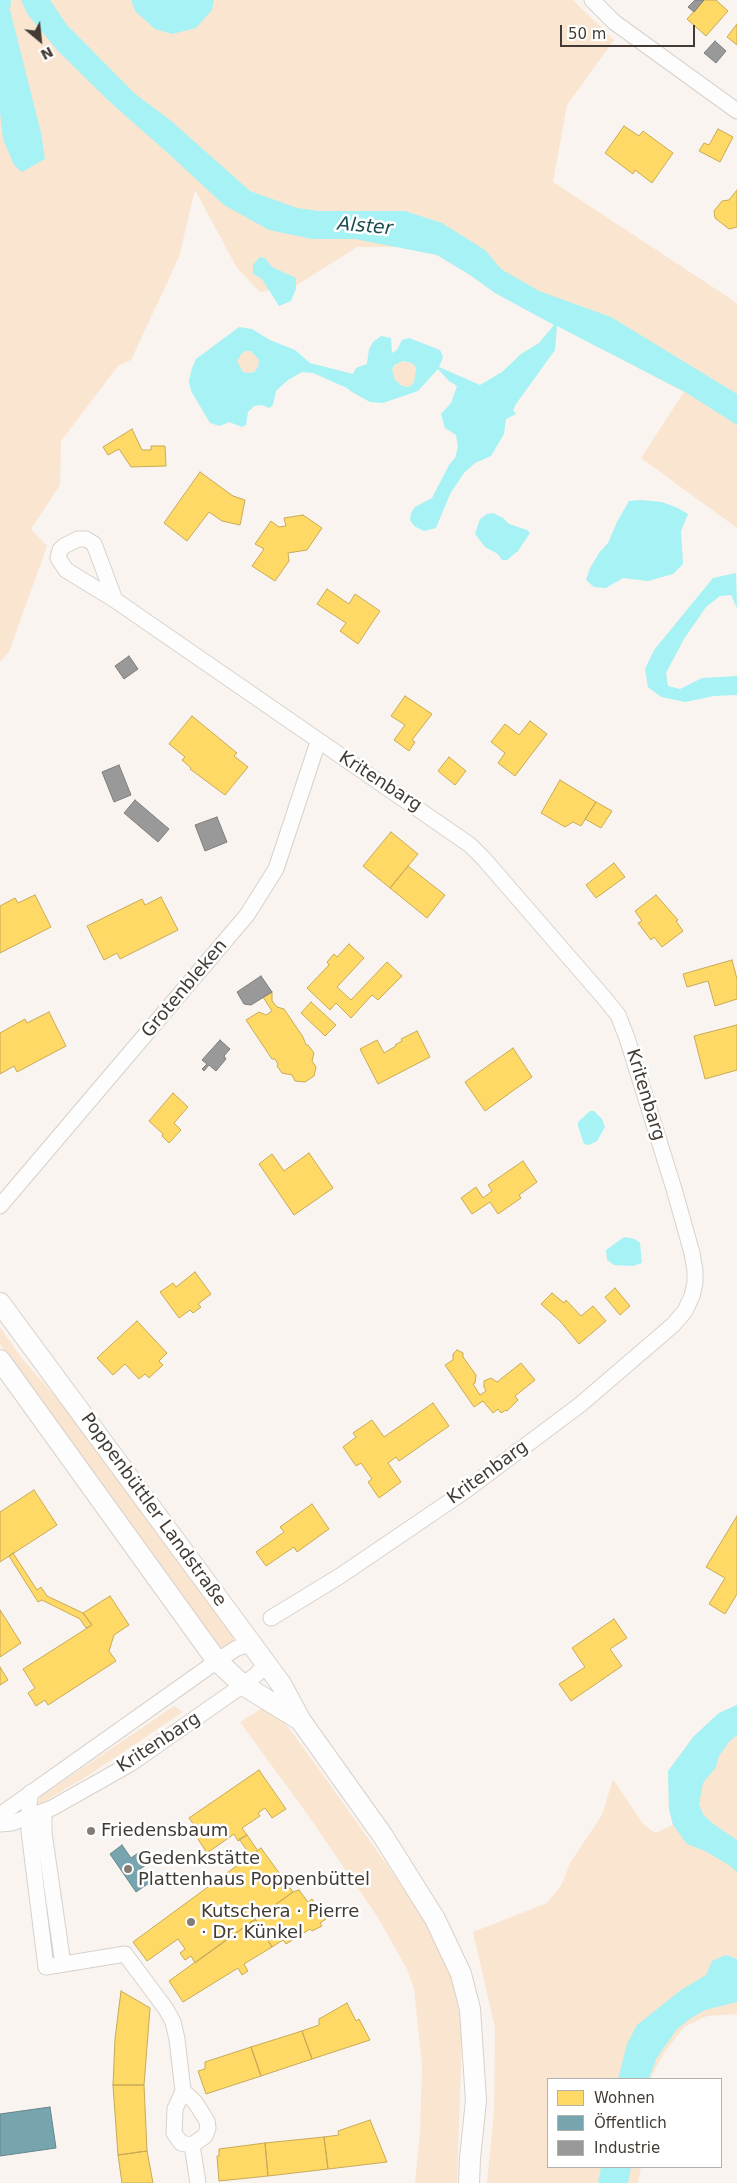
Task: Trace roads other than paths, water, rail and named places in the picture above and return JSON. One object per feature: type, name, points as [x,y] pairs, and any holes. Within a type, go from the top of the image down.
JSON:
[{"type":"main road","name":"Poppenbüttler Landstraße","points":[[0,1302],[266,1663],[302,1721],[414,1883],[448,1944],[461,1974],[470,2009],[476,2101],[469,2183]]},
{"type":"main road","name":"Poppenbüttler Landstraße","points":[[0,1360],[217,1661],[244,1685],[302,1721]]},
{"type":"street","points":[[592,0],[614,22],[737,110]]},
{"type":"street","name":"Kritenbarg","points":[[115,600],[318,742],[435,819],[470,845],[484,859],[618,1015],[627,1038],[692,1253],[695,1283],[685,1311],[673,1325],[581,1404],[465,1491],[340,1576],[270,1618]]},
{"type":"street","name":"Grotenbleken","points":[[0,1206],[247,915],[276,869],[318,742]]},
{"type":"street","name":"Kritenbarg","points":[[0,1815],[217,1661],[237,1648],[251,1644]]},
{"type":"street","name":"Kritenbarg","points":[[0,1824],[29,1817],[44,1811],[130,1764],[244,1685],[266,1663]]},
{"type":"street","points":[[31,1792],[29,1817],[30,1843],[46,1967],[125,1954],[170,2015],[177,2039],[183,2091],[175,2109],[174,2133],[181,2143],[192,2145],[204,2136],[208,2128],[207,2121],[195,2102],[183,2091]]},
{"type":"street","points":[[44,1811],[44,1833],[63,1964]]},
{"type":"street","points":[[192,2145],[198,2183]]},
{"type":"water","points":[[0,0],[11,0],[10,10],[41,133],[45,159],[22,172],[14,165],[3,139],[0,112]]},
{"type":"water","name":"Alster","points":[[21,0],[50,0],[67,25],[134,93],[170,120],[250,191],[297,208],[319,211],[405,211],[442,223],[485,250],[501,269],[539,291],[611,317],[737,394],[737,425],[685,392],[557,326],[555,350],[516,404],[513,410],[516,414],[506,419],[504,434],[491,456],[475,463],[464,473],[450,494],[436,528],[424,531],[414,526],[410,520],[411,513],[415,507],[432,498],[449,465],[455,458],[458,447],[456,435],[445,428],[441,414],[451,403],[457,386],[449,381],[438,369],[418,391],[383,403],[370,402],[347,388],[313,373],[302,372],[288,380],[276,391],[273,405],[269,408],[262,405],[254,406],[248,412],[246,425],[242,427],[229,422],[220,426],[210,423],[191,391],[189,381],[192,368],[196,359],[239,327],[252,329],[270,340],[295,350],[310,363],[353,374],[356,368],[367,364],[369,349],[373,342],[381,336],[391,338],[392,353],[397,350],[402,340],[409,338],[440,350],[443,357],[439,367],[480,385],[502,372],[521,354],[539,343],[554,325],[495,293],[437,255],[355,239],[312,239],[269,230],[224,205],[111,103],[59,52],[28,15]],"holes":[[[251,351],[259,360],[258,367],[254,372],[243,372],[237,361],[242,353]],[[403,361],[412,363],[416,368],[414,383],[409,387],[402,386],[395,380],[392,370],[394,365]]]},
{"type":"water","points":[[131,0],[214,0],[212,10],[196,28],[172,34],[155,29],[135,11]]},
{"type":"water","points":[[260,257],[265,258],[272,267],[296,278],[296,289],[291,301],[279,306],[262,279],[253,274],[253,265]]},
{"type":"water","points":[[629,501],[662,502],[688,514],[681,531],[683,564],[673,574],[648,581],[623,578],[606,588],[594,587],[586,580],[590,568],[608,543]]},
{"type":"water","points":[[493,513],[503,518],[509,524],[527,530],[530,533],[518,551],[507,560],[502,560],[498,554],[485,547],[475,534],[480,519],[487,514]]},
{"type":"water","points":[[736,573],[737,608],[731,595],[720,596],[706,607],[684,639],[666,673],[668,686],[680,689],[702,678],[737,676],[737,695],[714,696],[685,702],[661,697],[648,687],[645,669],[654,650],[713,578]]},
{"type":"water","points":[[590,1111],[594,1111],[602,1119],[605,1127],[597,1141],[589,1145],[584,1144],[578,1122]]},
{"type":"water","points":[[624,1237],[635,1239],[640,1243],[642,1263],[633,1266],[614,1265],[607,1260],[606,1250]]},
{"type":"water","points":[[737,1705],[737,1735],[729,1742],[719,1756],[716,1767],[703,1783],[699,1804],[703,1814],[712,1823],[737,1840],[737,1872],[705,1851],[687,1844],[673,1825],[669,1809],[668,1771],[694,1736],[719,1713]]},
{"type":"water","points":[[726,1955],[737,1959],[737,2002],[705,2010],[677,2029],[656,2059],[649,2078],[618,2078],[627,2044],[637,2025],[681,1990],[706,1975],[712,1961]]},
{"type":"water","points":[[601,2168],[631,2168],[628,2183],[598,2183]]},
{"type":"place","name":"Friedensbaum","points":[[91,1831]]},
{"type":"place","name":"Gedenkstätte Plattenhaus Poppenbüttel","points":[[128,1869]]},
{"type":"place","name":"Kutschera · Pierre · Dr. Künkel","points":[[191,1922]]}]
